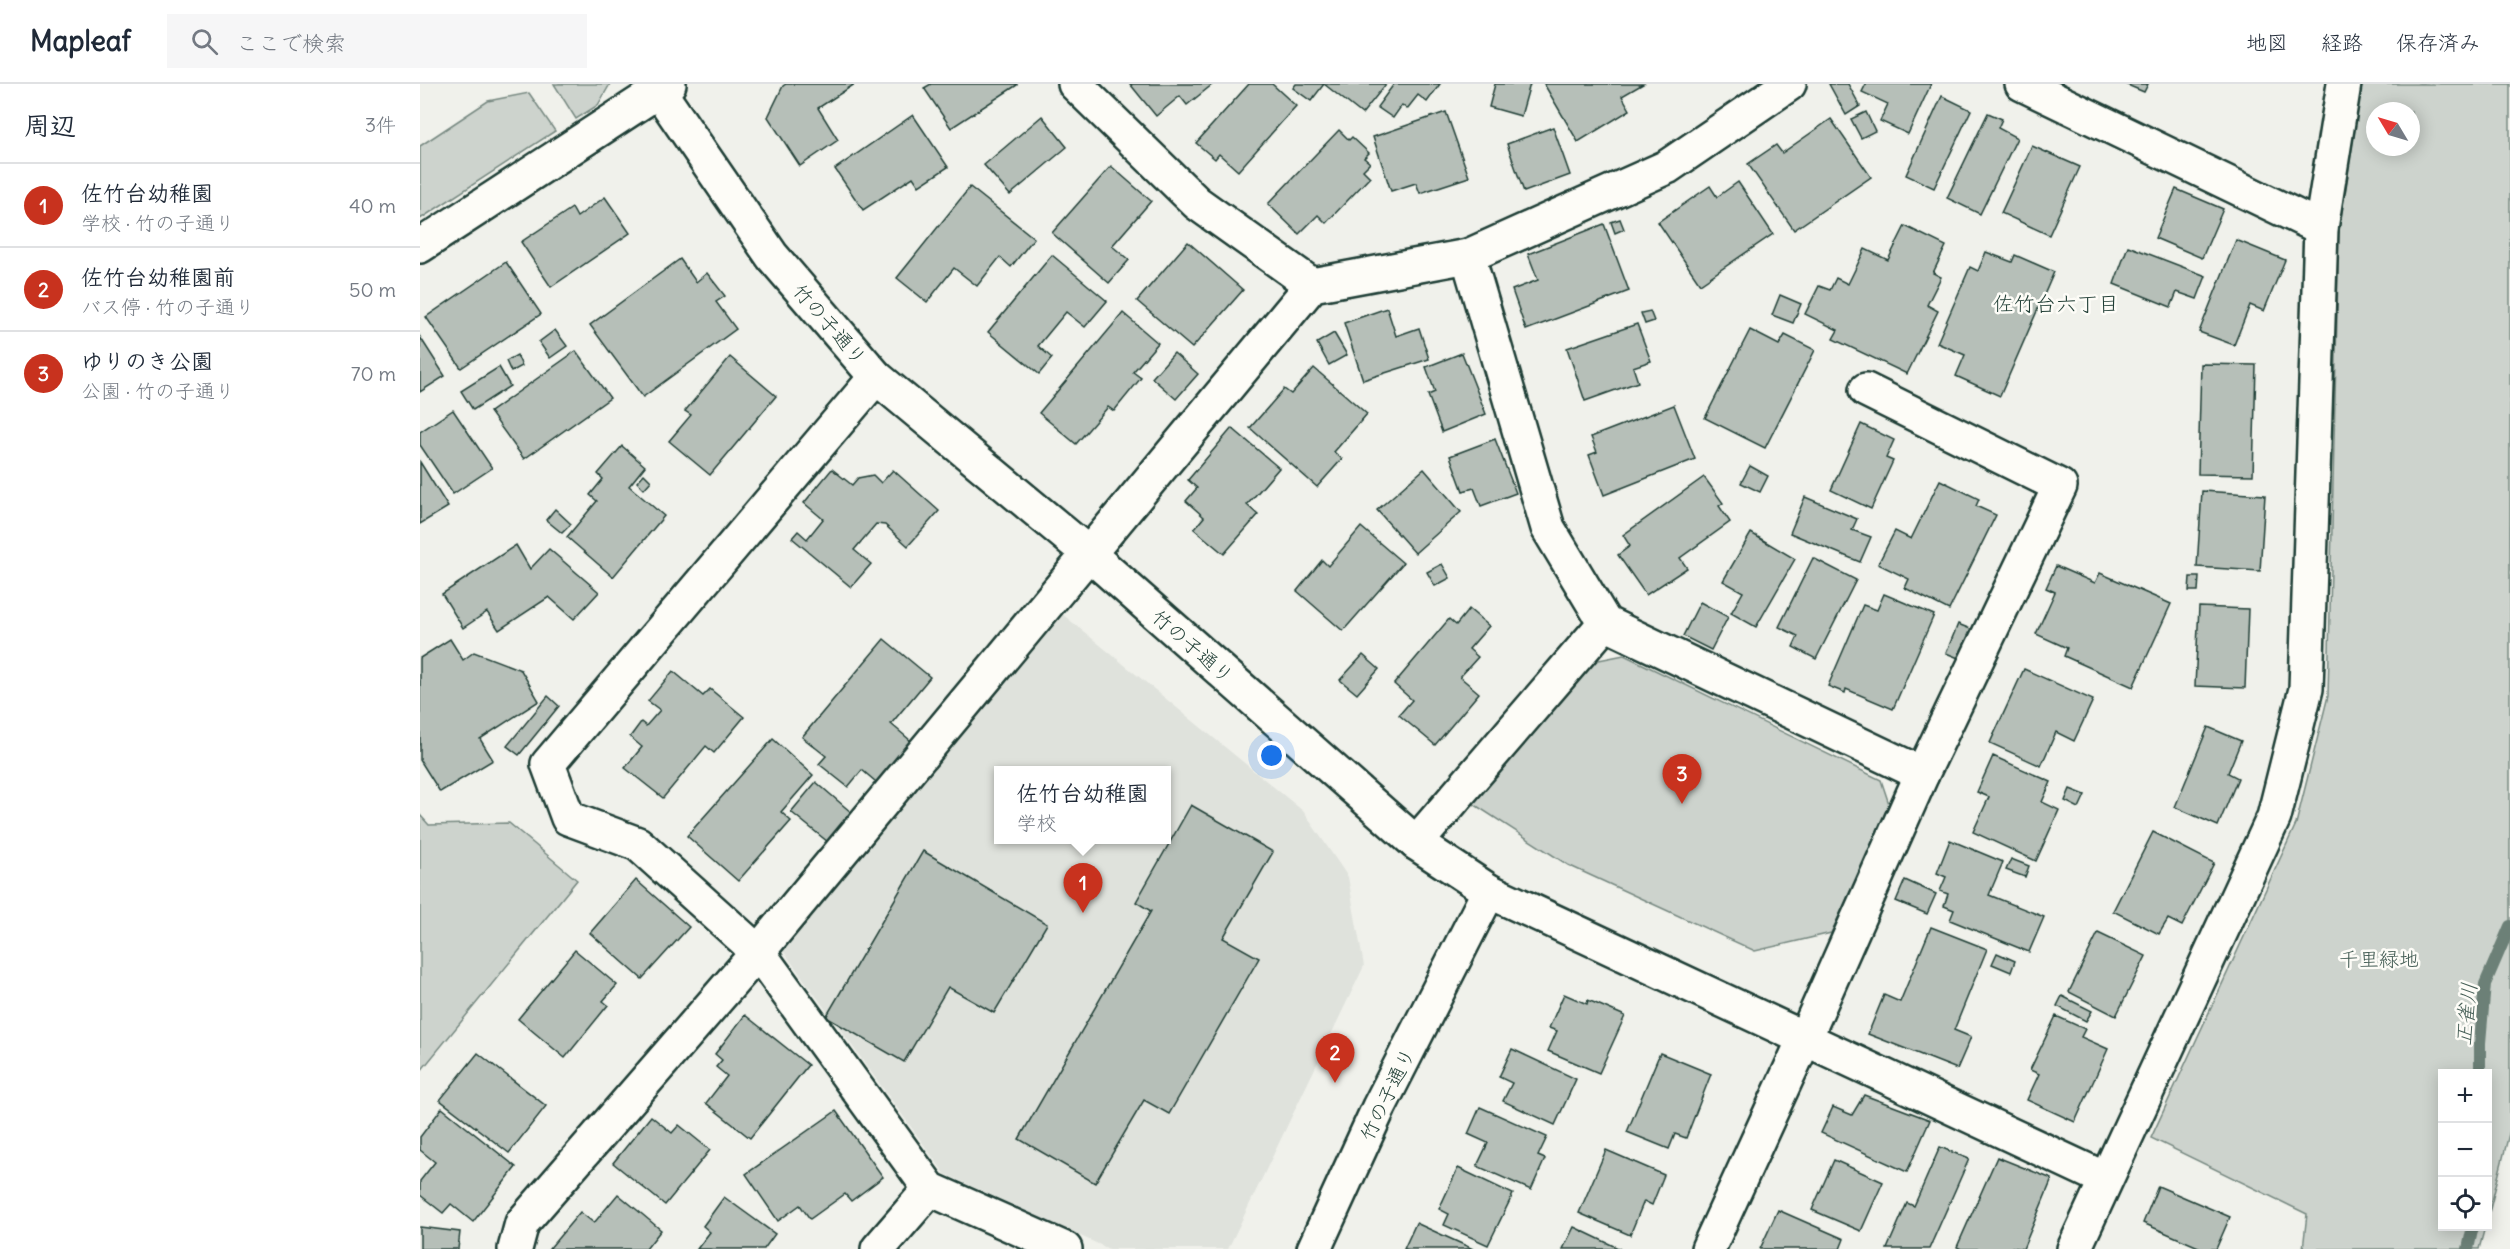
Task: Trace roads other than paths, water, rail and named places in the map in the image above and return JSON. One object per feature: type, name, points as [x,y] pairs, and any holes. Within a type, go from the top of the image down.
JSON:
[{"type":"street","points":[[1075,84],[1197,203],[1312,285]]},
{"type":"street","points":[[515,1249],[522,1223],[758,952],[1312,285],[1468,256],[1667,167],[1789,84]]},
{"type":"street","points":[[2022,84],[2321,228]]},
{"type":"street","points":[[2074,1249],[2274,817],[2306,689],[2321,228],[2344,84]]},
{"type":"street","points":[[420,246],[661,86]]},
{"type":"street","name":"竹の子通り","points":[[661,86],[772,256],[876,377],[1089,554],[1416,843],[1489,891],[1379,1107],[1314,1249]]},
{"type":"street","points":[[1468,256],[1548,528],[1605,622],[1922,774]]},
{"type":"street","points":[[876,377],[548,764],[568,818],[638,844],[758,952],[930,1189],[1065,1249]]},
{"type":"street","points":[[1708,1249],[1922,774],[2060,486],[1866,390]]},
{"type":"street","points":[[1416,843],[1605,622]]},
{"type":"street","points":[[1489,891],[2105,1179]]},
{"type":"street","points":[[878,1249],[930,1189]]},
{"type":"waterway","name":"正雀川","points":[[2480,1069],[2485,984],[2510,926]]},
{"type":"waterway","name":"正雀川","points":[[2468,1249],[2472,1231]]},
{"type":"place","name":"ゆりのき公園","points":[[1682,804]]},
{"type":"place","name":"佐竹台幼稚園","points":[[1083,913]]},
{"type":"place","name":"佐竹台幼稚園前","points":[[1335,1083]]},
{"type":"district","name":"佐竹台六丁目","points":[[2056,303]]},
{"type":"park label","name":"千里緑地","points":[[2379,958]]}]
